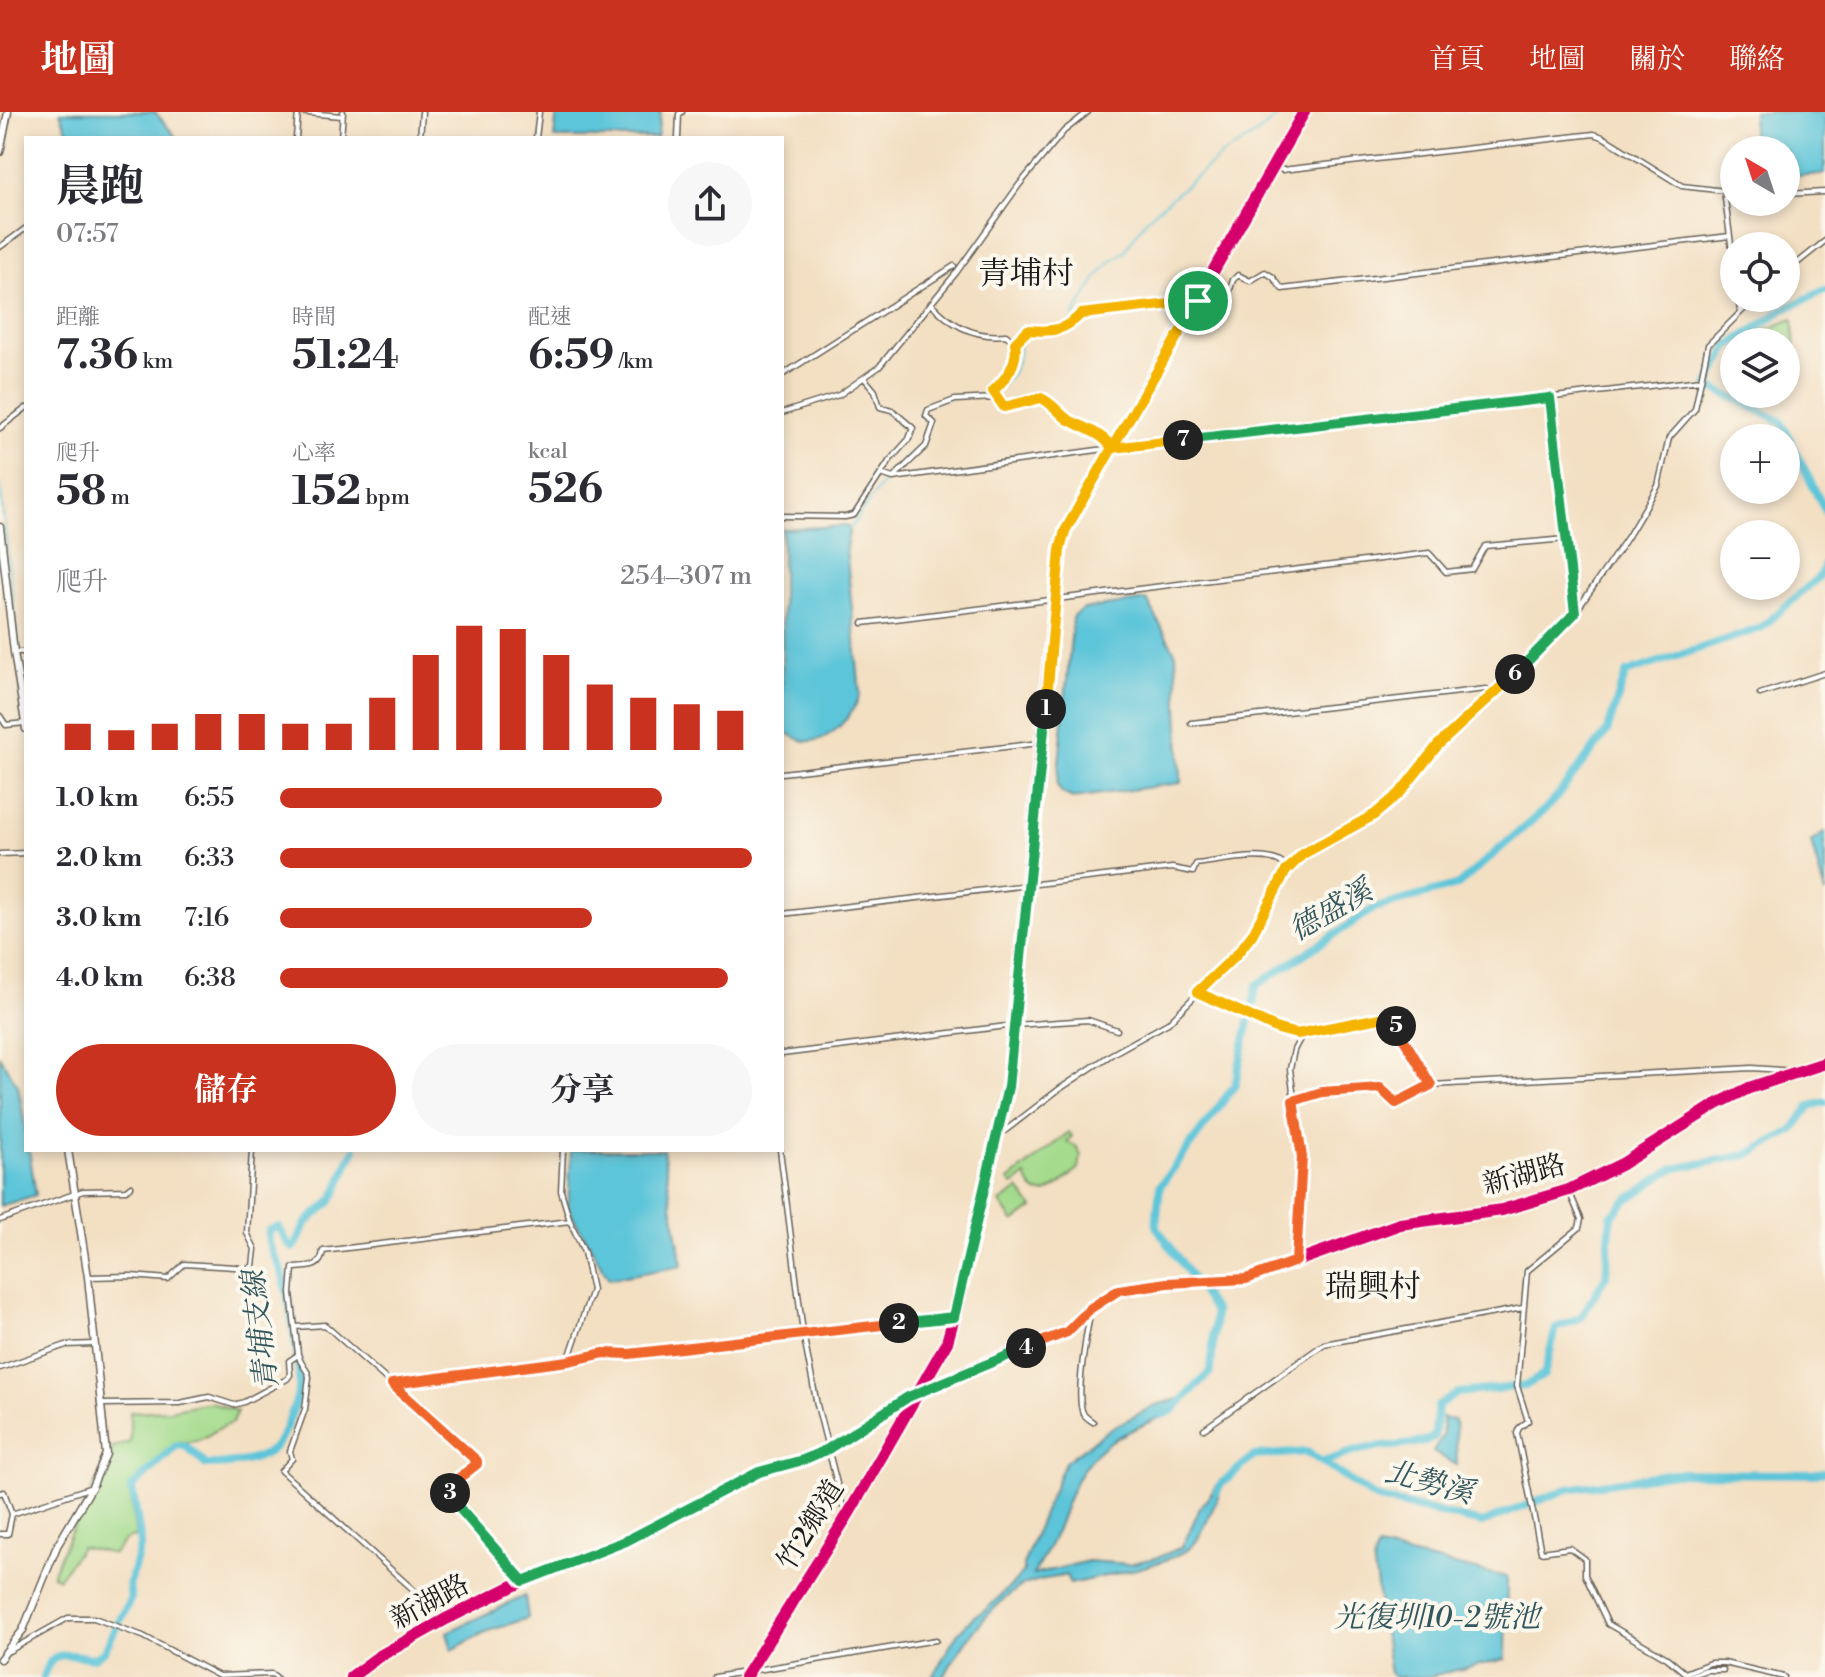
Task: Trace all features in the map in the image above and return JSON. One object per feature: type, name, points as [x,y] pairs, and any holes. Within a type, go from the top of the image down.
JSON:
[{"type":"street","points":[[0,152],[8,112]]},
{"type":"street","points":[[296,136],[297,112],[342,114],[341,136]]},
{"type":"street","points":[[420,136],[422,112]]},
{"type":"street","points":[[536,136],[539,112]]},
{"type":"street","points":[[678,136],[679,114],[682,112]]},
{"type":"street","points":[[784,412],[839,395],[865,379],[893,351],[1064,131],[1088,112]]},
{"type":"street","name":"竹2鄉道","points":[[747,1674],[849,1513],[947,1342],[954,1317],[1008,1087],[1060,550],[1065,531],[1304,112]]},
{"type":"street","points":[[1274,167],[1282,170],[1594,134],[1682,186],[1720,191]]},
{"type":"street","points":[[1800,193],[1825,192]]},
{"type":"street","points":[[0,247],[24,229]]},
{"type":"street","points":[[1015,343],[1028,330],[1051,332],[1068,327],[1081,314],[1228,296],[1238,275],[1250,281],[1265,272],[1282,289],[1720,237]]},
{"type":"street","points":[[1800,261],[1825,241]]},
{"type":"street","points":[[784,374],[954,266]]},
{"type":"street","points":[[931,303],[953,324],[990,338],[1006,335],[1015,343],[1017,354],[1014,365],[993,391],[1004,407],[1041,398],[1112,448]]},
{"type":"street","points":[[997,1137],[1090,1069],[1168,1023],[1252,935],[1286,871],[1303,854],[1374,815],[1400,793],[1438,745],[1575,613],[1627,538],[1658,486],[1669,438],[1695,409],[1708,345],[1739,312]]},
{"type":"street","points":[[784,516],[851,517],[909,439],[913,428],[892,410],[880,407],[875,391],[865,379]]},
{"type":"street","points":[[883,475],[893,478],[1112,448],[1701,380]]},
{"type":"street","points":[[893,478],[930,441],[934,423],[926,416],[928,410],[955,400],[996,398]]},
{"type":"street","points":[[1550,398],[1575,613]]},
{"type":"street","points":[[0,428],[24,410]]},
{"type":"street","points":[[0,527],[3,572],[24,714]]},
{"type":"street","points":[[863,623],[1429,553],[1446,572],[1472,569],[1485,546],[1566,539]]},
{"type":"street","points":[[14,652],[24,652]]},
{"type":"street","points":[[1760,694],[1825,673]]},
{"type":"street","points":[[1191,723],[1486,689],[1495,693]]},
{"type":"street","points":[[0,716],[6,725],[24,726]]},
{"type":"street","points":[[784,773],[1042,743]]},
{"type":"street","points":[[0,854],[24,853]]},
{"type":"street","points":[[784,914],[1172,868],[1193,872],[1196,864],[1267,856],[1282,862],[1286,871]]},
{"type":"street","points":[[1197,992],[1278,1029],[1303,1033],[1390,1016],[1431,1085]]},
{"type":"street","points":[[784,1054],[1015,1025],[1088,1020],[1117,1030]]},
{"type":"street","points":[[1296,1261],[1302,1157],[1290,1062],[1303,1033]]},
{"type":"street","name":"新湖路","points":[[351,1677],[378,1657],[446,1619],[523,1581],[626,1541],[759,1472],[803,1460],[828,1449],[908,1397],[1067,1332],[1091,1308],[1119,1290],[1255,1276],[1400,1224],[1502,1210],[1569,1190],[1622,1164],[1717,1104],[1749,1088],[1825,1063]]},
{"type":"street","points":[[1293,1101],[1322,1092],[1380,1088],[1396,1103],[1431,1085],[1752,1068],[1798,1071]]},
{"type":"street","points":[[9,1651],[23,1630],[57,1546],[92,1487],[106,1454],[88,1277],[68,1152]]},
{"type":"street","points":[[88,1277],[168,1279],[184,1264],[246,1270],[253,1266],[255,1249],[247,1233],[252,1152]]},
{"type":"street","points":[[563,1152],[561,1191],[584,1252],[592,1290],[568,1361]]},
{"type":"street","points":[[780,1152],[803,1333],[845,1515]]},
{"type":"street","points":[[0,1220],[75,1193],[126,1190],[131,1186]]},
{"type":"street","points":[[1569,1190],[1581,1219],[1579,1228],[1527,1271],[1517,1386],[1528,1421],[1517,1433],[1541,1552],[1570,1548],[1585,1559],[1585,1575],[1612,1628],[1667,1658],[1685,1673],[1710,1663],[1724,1663],[1784,1677]]},
{"type":"street","points":[[446,1619],[281,1471],[291,1462],[290,1451],[305,1409],[309,1377],[298,1355],[291,1279],[293,1268],[318,1266],[323,1251],[570,1221]]},
{"type":"street","points":[[1091,1308],[1083,1353],[1082,1402],[1083,1413],[1093,1422]]},
{"type":"street","points":[[1204,1429],[1324,1344],[1524,1308]]},
{"type":"street","points":[[392,1384],[568,1361],[604,1353],[629,1354],[954,1317]]},
{"type":"street","points":[[295,1327],[325,1325],[475,1458],[477,1464],[450,1485],[450,1496],[523,1581]]},
{"type":"street","points":[[0,1368],[66,1345],[94,1344]]},
{"type":"street","points":[[100,1405],[180,1403],[209,1397],[234,1405],[287,1379],[290,1360],[298,1355]]},
{"type":"street","points":[[12,1514],[92,1487]]},
{"type":"street","points":[[0,1493],[4,1492],[12,1514],[8,1534],[0,1534]]},
{"type":"street","points":[[0,1659],[68,1618],[94,1618],[143,1636],[219,1676],[272,1674],[276,1677]]},
{"type":"street","points":[[715,1677],[936,1640]]},
{"type":"street","points":[[1686,1677],[1706,1670],[1723,1670]]},
{"type":"green space","points":[[1793,319],[1794,328],[1770,328]]},
{"type":"green space","points":[[1069,1132],[1072,1136],[1067,1142],[1076,1146],[1081,1155],[1079,1168],[1051,1191],[1044,1193],[1031,1187],[1026,1176],[1013,1185],[1009,1180]]},
{"type":"green space","points":[[1019,1189],[1033,1208],[1014,1222],[1000,1202]]},
{"type":"green space","points":[[210,1402],[237,1411],[232,1423],[202,1439],[179,1442],[129,1487],[136,1537],[126,1539],[113,1554],[81,1547],[58,1579],[52,1575],[111,1449],[130,1442],[130,1412],[169,1410]]},
{"type":"water","points":[[60,112],[155,112],[175,136],[69,136]]},
{"type":"water","points":[[557,112],[661,112],[657,136],[554,136]]},
{"type":"water","points":[[1753,112],[1825,112],[1825,174],[1800,175],[1800,136],[1752,136]]},
{"type":"water","points":[[846,526],[850,529],[846,547],[860,694],[840,726],[814,741],[805,741],[784,731],[784,529]]},
{"type":"water","points":[[1147,600],[1176,654],[1181,783],[1073,798],[1062,793],[1057,785],[1073,616],[1084,609]]},
{"type":"water","points":[[1825,832],[1825,894],[1811,842]]},
{"type":"water","points":[[0,1057],[18,1085],[24,1120],[24,1152],[29,1152],[36,1195],[0,1206]]},
{"type":"water","points":[[571,1152],[663,1152],[682,1266],[609,1279],[568,1208]]},
{"type":"water","points":[[1190,1396],[1162,1416],[1110,1442],[1089,1461],[1076,1482],[1054,1537],[1033,1575],[1088,1561],[1129,1564],[1159,1557],[1182,1547],[1200,1508],[1221,1480],[1224,1483],[1197,1540],[1175,1556],[1139,1568],[1070,1584],[1066,1575],[1022,1586],[1006,1597],[976,1629],[944,1677],[932,1677],[957,1634],[1024,1571],[1024,1563],[1065,1462],[1111,1428],[1156,1405]]},
{"type":"water","points":[[1442,1418],[1455,1420],[1457,1465],[1433,1452],[1443,1435]]},
{"type":"water","name":"光復圳10-2號池","points":[[1378,1548],[1507,1577],[1506,1659],[1426,1677],[1394,1677],[1390,1674],[1373,1560]]},
{"type":"water","points":[[525,1596],[528,1618],[483,1633],[452,1650],[447,1632]]},
{"type":"waterway","points":[[1073,318],[1096,279],[1110,262],[1124,252],[1147,218],[1222,155],[1255,135],[1283,112]]},
{"type":"waterway","points":[[0,195],[0,211]]},
{"type":"waterway","name":"德盛溪","points":[[1756,328],[1783,310],[1825,290]]},
{"type":"waterway","points":[[1028,326],[1050,329]]},
{"type":"waterway","points":[[850,529],[888,475],[922,444],[929,421],[919,415],[920,409],[945,398],[992,396],[1015,367],[1019,345]]},
{"type":"waterway","name":"德盛溪","points":[[1720,362],[1708,386],[1720,392]]},
{"type":"waterway","name":"德盛溪","points":[[1754,408],[1781,421],[1825,511]]},
{"type":"waterway","points":[[0,484],[21,678]]},
{"type":"waterway","name":"德盛溪","points":[[1162,1415],[1173,1410],[1211,1371],[1215,1312],[1156,1226],[1160,1186],[1235,1085],[1257,985],[1375,908],[1458,885],[1551,804],[1607,732],[1626,673],[1761,628],[1821,575],[1825,564]]},
{"type":"waterway","points":[[1322,1462],[1365,1449],[1427,1440],[1434,1437],[1438,1406],[1458,1393],[1525,1386],[1544,1375],[1556,1328],[1581,1317],[1606,1276],[1611,1216],[1627,1200],[1672,1169],[1747,1155],[1792,1131],[1810,1106],[1825,1102]]},
{"type":"waterway","name":"青埔支線","points":[[43,1677],[56,1657],[94,1658],[104,1651],[131,1598],[129,1585],[141,1544],[132,1487],[177,1445],[186,1446],[206,1465],[214,1465],[261,1456],[278,1442],[292,1411],[299,1381],[285,1285],[269,1242],[269,1230],[279,1227],[293,1248],[305,1225],[333,1198],[354,1152]]},
{"type":"waterway","name":"北勢溪","points":[[1217,1491],[1254,1456],[1307,1452],[1375,1498],[1482,1523],[1568,1489],[1674,1473],[1825,1472]]},
{"type":"cycle path","points":[[745,1677],[849,1513],[947,1342],[954,1317],[1008,1087],[1060,550],[1065,531],[1304,112]]},
{"type":"cycle path","points":[[351,1677],[378,1657],[446,1619],[523,1581],[626,1541],[759,1472],[803,1460],[828,1449],[908,1397],[1067,1332],[1091,1308],[1119,1290],[1167,1283],[1246,1279],[1400,1224],[1502,1210],[1569,1190],[1622,1164],[1717,1104],[1749,1088],[1825,1063]]},
{"type":"district","name":"青埔村","points":[[1026,274]]},
{"type":"district","name":"瑞興村","points":[[1373,1287]]},
{"type":"route","points":[[1198,301],[1081,314],[1068,327],[1051,332],[1028,330],[1015,343],[1017,354],[1014,365],[993,391],[1004,407],[1030,398],[1049,401],[1067,419],[1083,426],[1112,448],[1065,531],[1060,550],[1008,1087],[954,1317],[629,1354],[604,1353],[568,1361],[392,1384],[477,1461],[450,1485],[450,1496],[523,1581],[626,1541],[759,1472],[803,1460],[828,1449],[908,1397],[1067,1332],[1091,1308],[1119,1290],[1167,1283],[1246,1279],[1296,1261],[1302,1157],[1293,1101],[1322,1092],[1382,1088],[1396,1103],[1431,1085],[1390,1016],[1297,1034],[1260,1022],[1197,992],[1252,935],[1286,871],[1303,854],[1374,815],[1400,793],[1438,745],[1545,646],[1575,613],[1550,398],[1112,448],[1198,301]]}]
